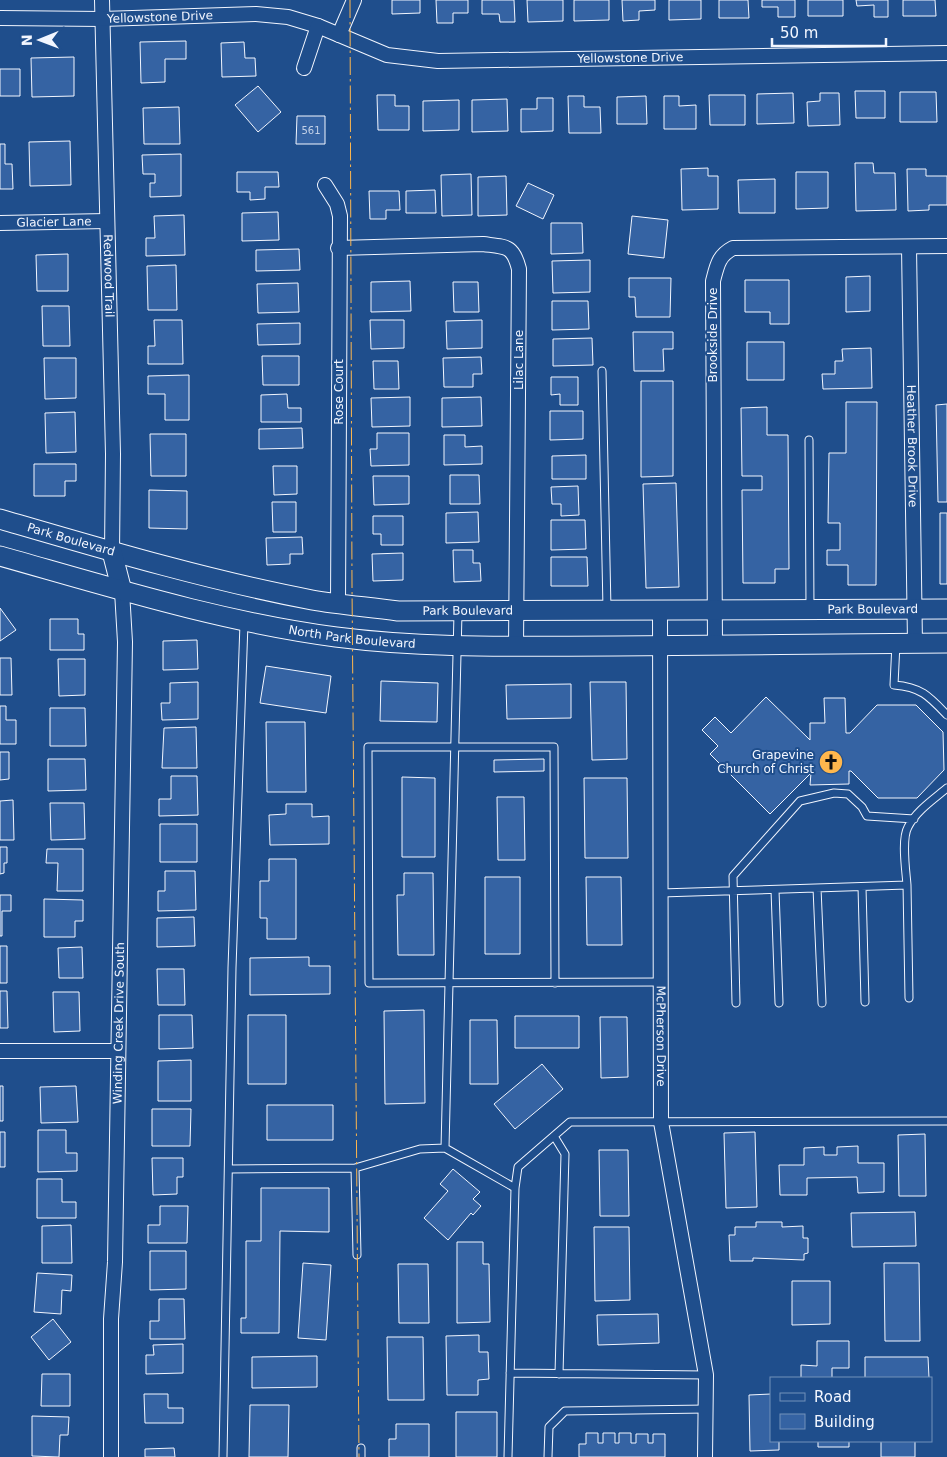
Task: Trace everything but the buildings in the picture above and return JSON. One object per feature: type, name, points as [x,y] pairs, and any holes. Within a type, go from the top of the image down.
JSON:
[{"type":"main road","name":"Park Boulevard","points":[[0,519],[112,552],[272,592],[398,612],[947,609]]},
{"type":"main road","points":[[112,552],[122,591]]},
{"type":"main road","name":"North Park Boulevard","points":[[0,556],[122,591],[244,620],[337,637],[457,646],[715,645]]},
{"type":"main road","points":[[715,645],[947,643]]},
{"type":"street","name":"Redwood Trail","points":[[102,0],[113,454],[112,552]]},
{"type":"street","points":[[339,35],[354,0]]},
{"type":"street","name":"Yellowstone Drive","points":[[0,18],[102,18],[256,14],[288,17],[318,26],[387,55],[438,61],[947,53]]},
{"type":"street","points":[[304,68],[318,26]]},
{"type":"street","name":"Rose Court","points":[[325,184],[337,204],[340,216],[338,248],[338,603]]},
{"type":"street","name":"Glacier Lane","points":[[0,223],[107,221]]},
{"type":"street","name":"Lilac Lane","points":[[338,248],[483,244],[501,246],[512,250],[515,254],[518,269],[519,298],[516,646]]},
{"type":"street","name":"Brookside Drive","points":[[715,645],[713,281],[718,260],[722,254],[733,248],[947,246]]},
{"type":"street","name":"Heather Brook Drive","points":[[909,247],[915,643]]},
{"type":"street","name":"Winding Creek Drive South","points":[[111,1457],[125,642],[122,591]]},
{"type":"street","name":"McPherson Drive","points":[[660,611],[661,1122],[706,1375],[705,1457]]},
{"type":"street","points":[[0,1051],[118,1051]]},
{"type":"lane","points":[[602,371],[607,612]]},
{"type":"lane","points":[[809,440],[810,610]]},
{"type":"lane","points":[[445,1148],[458,613]]},
{"type":"lane","points":[[222,1457],[230,1169],[232,968],[244,620]]},
{"type":"lane","points":[[896,644],[894,685],[909,686],[926,693],[947,715]]},
{"type":"lane","points":[[555,983],[554,747],[368,747],[369,983],[555,983],[661,982]]},
{"type":"lane","points":[[909,998],[905,836],[908,826],[914,819],[947,788]]},
{"type":"lane","points":[[736,1003],[733,876],[800,801],[834,793],[848,794],[862,807],[867,816],[914,819]]},
{"type":"lane","points":[[661,893],[907,886]]},
{"type":"lane","points":[[862,887],[865,1002]]},
{"type":"lane","points":[[817,888],[822,1003]]},
{"type":"lane","points":[[775,890],[779,1003]]},
{"type":"lane","points":[[508,1457],[515,1188],[518,1166],[570,1122],[947,1121]]},
{"type":"lane","points":[[554,1136],[565,1154],[559,1374]]},
{"type":"lane","points":[[230,1169],[355,1168],[420,1149],[445,1148],[515,1188]]},
{"type":"lane","points":[[355,1168],[357,1255]]},
{"type":"lane","points":[[510,1373],[706,1375]]},
{"type":"lane","points":[[548,1457],[549,1427],[565,1411],[706,1409]]},
{"type":"lane","points":[[361,1448],[361,1457]]},
{"type":"power","points":[[350,0],[352,585],[359,1457]]},
{"type":"place","name":"Grapevine Church of Christ","points":[[831,762]]}]
